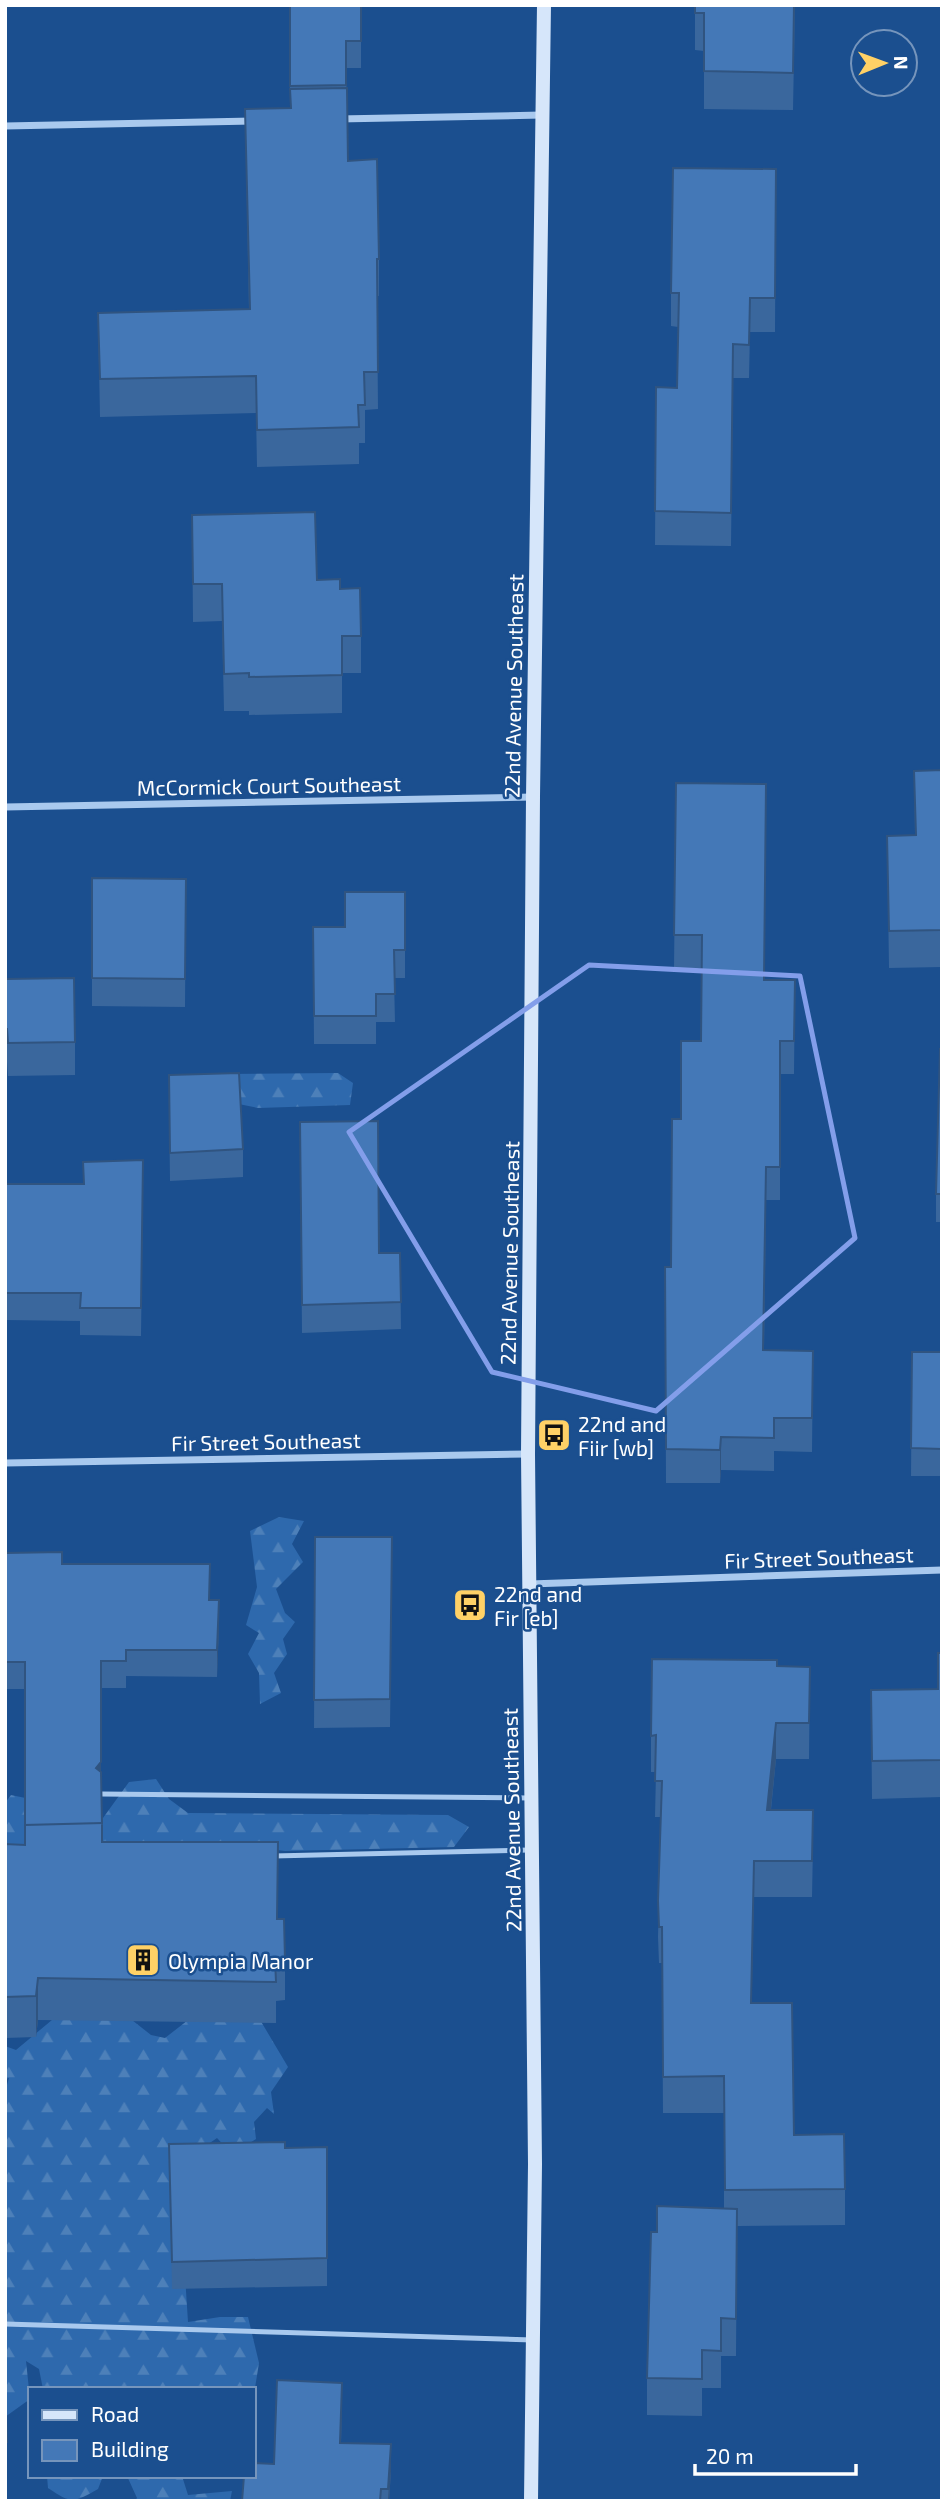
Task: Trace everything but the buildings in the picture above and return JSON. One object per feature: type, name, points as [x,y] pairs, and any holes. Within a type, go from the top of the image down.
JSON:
[{"type":"street","name":"22nd Avenue Southeast","points":[[531,2501],[535,2164],[528,1454],[533,797],[544,5]]},
{"type":"street","points":[[324,119],[542,115]]},
{"type":"street","points":[[5,126],[269,120]]},
{"type":"street","name":"McCormick Court Southeast","points":[[5,807],[533,797]]},
{"type":"street","name":"Fir Street Southeast","points":[[5,1463],[528,1454]]},
{"type":"street","name":"Fir Street Southeast","points":[[529,1584],[942,1570]]},
{"type":"lane","points":[[101,1794],[531,1798]]},
{"type":"lane","points":[[267,1856],[532,1850]]},
{"type":"lane","points":[[5,2324],[533,2340]]},
{"type":"highlighted area","points":[[589,965],[800,976],[855,1238],[656,1411],[492,1372],[349,1132]]},
{"type":"green space","points":[[338,1073],[353,1083],[350,1105],[258,1108],[224,1101],[226,1074]]},
{"type":"green space","points":[[279,1517],[304,1521],[292,1544],[303,1562],[276,1589],[285,1613],[295,1622],[283,1639],[287,1654],[274,1673],[281,1693],[260,1704],[259,1673],[248,1654],[259,1633],[246,1625],[257,1587],[250,1531]]},
{"type":"green space","points":[[156,1779],[169,1799],[188,1813],[448,1815],[469,1827],[454,1847],[285,1851],[244,1846],[5,1867],[5,1803],[11,1795],[35,1800],[45,1820],[103,1818],[129,1782]]},
{"type":"green space","points":[[70,2005],[123,2013],[151,2035],[165,2038],[192,2017],[253,2008],[288,2067],[271,2092],[274,2114],[267,2108],[254,2122],[256,2139],[232,2154],[217,2138],[201,2149],[184,2260],[188,2322],[220,2317],[248,2317],[259,2363],[255,2387],[43,2387],[39,2369],[26,2361],[28,2400],[5,2417],[5,2092],[9,2078],[5,2079],[5,2046],[16,2050]]},
{"type":"green space","points":[[47,2478],[102,2478],[98,2489],[73,2500],[48,2488]]},
{"type":"green space","points":[[128,2478],[183,2478],[188,2495],[232,2491],[230,2501],[135,2501],[137,2498]]},
{"type":"place","name":"22nd and Fiir [wb]","points":[[554,1435]]},
{"type":"place","name":"22nd and Fir [eb]","points":[[470,1605]]},
{"type":"place","name":"Olympia Manor","points":[[143,1960]]}]
